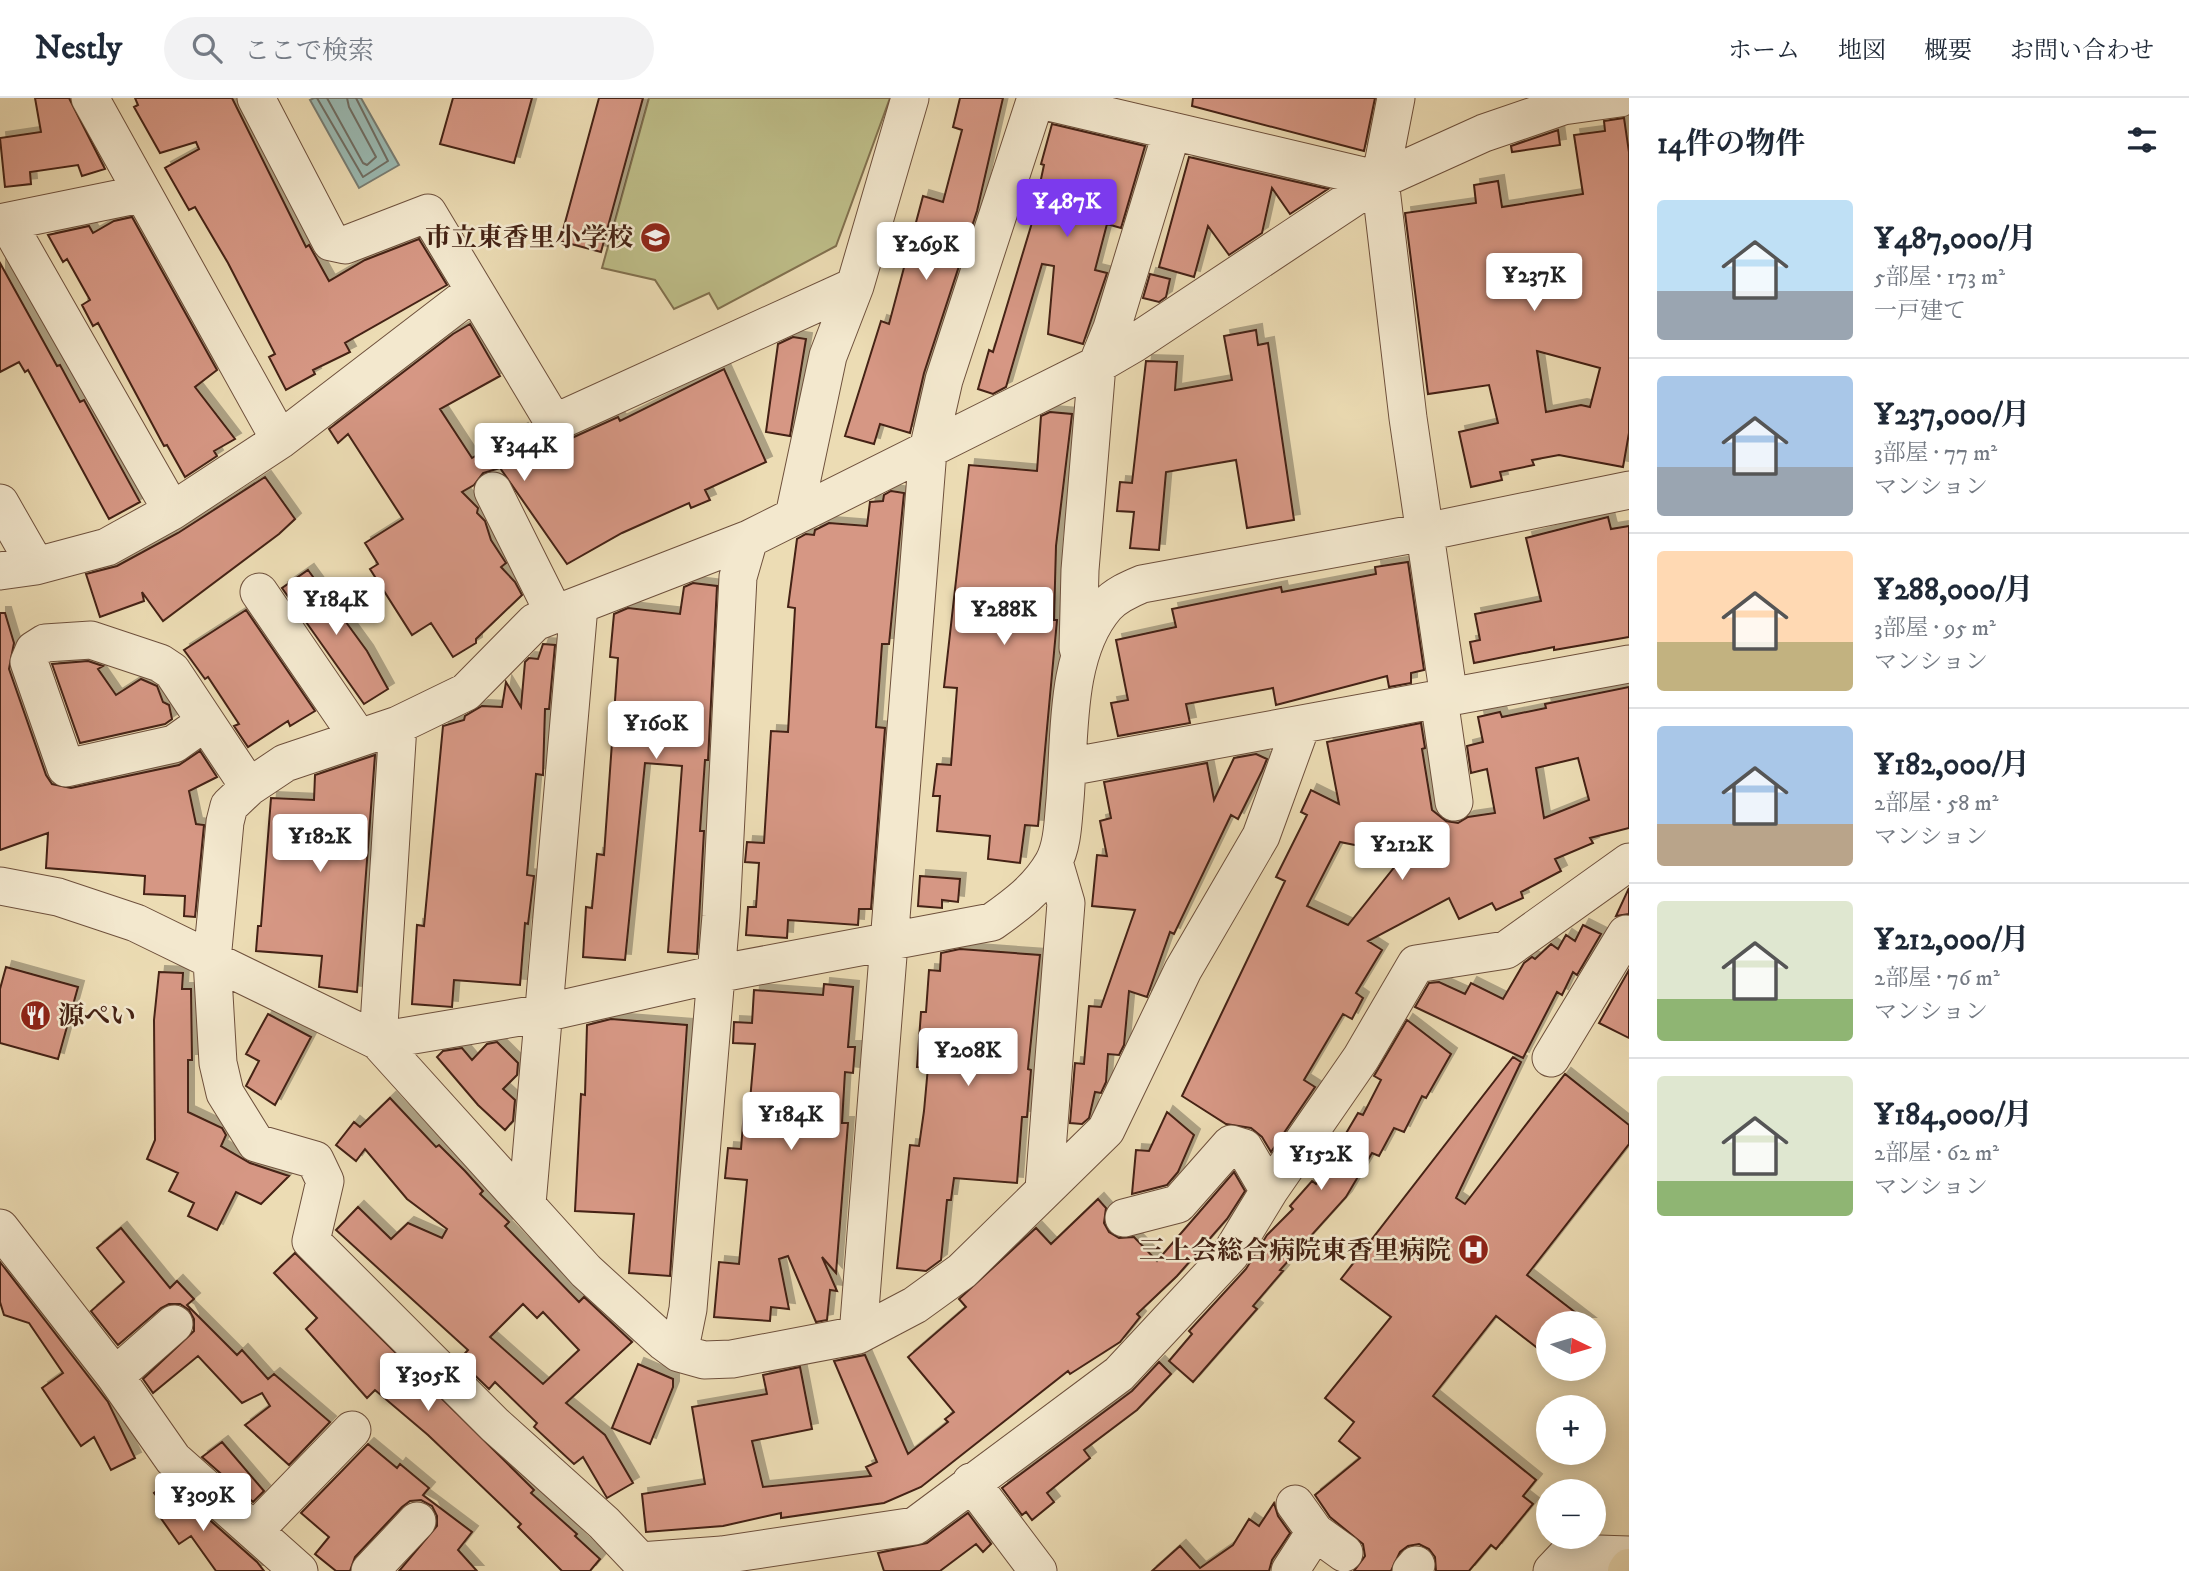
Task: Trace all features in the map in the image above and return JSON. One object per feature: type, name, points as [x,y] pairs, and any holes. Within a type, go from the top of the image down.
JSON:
[{"type":"street","points":[[90,98],[280,440]]},
{"type":"street","points":[[256,98],[331,242],[345,245],[428,213],[554,424],[855,286]]},
{"type":"street","points":[[794,516],[828,356],[855,286],[910,98]]},
{"type":"street","points":[[1396,98],[1380,180],[1425,532],[1454,802]]},
{"type":"street","points":[[1620,98],[1564,102],[1380,180],[1133,344],[1097,365],[749,539],[535,622],[466,692],[398,725],[285,763],[249,787],[229,806],[225,822],[212,960],[218,1063],[225,1093],[256,1143],[315,1160],[326,1181],[311,1241],[495,1425],[604,1523],[640,1561],[717,1563],[915,1526],[1119,1374],[1230,1255],[1269,1191],[1362,1058],[1416,964],[1506,950],[1629,862]]},
{"type":"street","points":[[858,1335],[928,450],[944,380],[1036,99],[1380,180]]},
{"type":"street","points":[[992,922],[1029,895],[1054,862],[1062,829],[1077,660],[1080,570],[1097,365],[1112,328],[1172,131]]},
{"type":"street","points":[[141,194],[4,223],[172,511]]},
{"type":"street","points":[[0,571],[36,566],[107,547],[172,511],[280,440],[473,292]]},
{"type":"street","points":[[1077,660],[1089,632],[1107,605],[1123,593],[1143,584],[1425,532],[1629,490]]},
{"type":"street","points":[[493,491],[567,610],[544,1013],[527,1203]]},
{"type":"street","points":[[0,503],[36,566]]},
{"type":"street","points":[[679,1353],[688,1309],[716,974],[738,577],[749,539]]},
{"type":"street","points":[[1080,570],[1123,593]]},
{"type":"street","points":[[259,592],[358,737]]},
{"type":"street","points":[[205,722],[174,744],[65,768],[29,662],[34,650],[45,643],[91,640],[160,663],[172,671],[249,787]]},
{"type":"street","points":[[1068,767],[1629,664]]},
{"type":"street","points":[[378,1041],[398,725]]},
{"type":"street","points":[[0,886],[58,897],[135,923],[378,1041],[586,1271],[679,1353],[704,1360],[732,1359],[858,1335],[915,1305],[962,1271],[1106,1130],[1184,970],[1261,836],[1301,726]]},
{"type":"street","points":[[1044,1189],[1066,903],[1054,862]]},
{"type":"street","points":[[378,1041],[544,1013],[716,974],[992,922],[1064,926]]},
{"type":"street","points":[[1551,1058],[1626,934],[1629,935]]},
{"type":"street","points":[[1124,1218],[1178,1204],[1231,1144],[1244,1147],[1269,1191]]},
{"type":"street","points":[[0,1228],[115,1376],[173,1459],[299,1571]]},
{"type":"street","points":[[115,1376],[174,1324]]},
{"type":"street","points":[[255,1531],[352,1430]]},
{"type":"street","points":[[971,1482],[1038,1571]]},
{"type":"street","points":[[370,1571],[417,1521]]},
{"type":"street","points":[[1290,1571],[1318,1530]]},
{"type":"street","points":[[1552,1571],[1569,1553],[1629,1555]]},
{"type":"green space","points":[[649,98],[890,98],[836,246],[718,309],[709,293],[674,309],[655,280],[602,268]]},
{"type":"water","points":[[361,98],[399,165],[359,188],[310,100]]},
{"type":"building","points":[[35,98],[69,98],[105,169],[82,176],[78,165],[30,172],[31,184],[5,187],[0,138],[41,132]]},
{"type":"building","points":[[135,98],[232,98],[306,247],[309,245],[329,281],[365,260],[419,239],[447,285],[345,343],[350,352],[313,370],[315,374],[286,390],[269,357],[275,354],[228,263],[195,207],[189,210],[165,168],[199,149],[196,142],[160,153],[134,107],[138,105]]},
{"type":"building","points":[[453,98],[532,98],[514,163],[440,144]]},
{"type":"building","points":[[599,98],[643,98],[601,252],[560,241]]},
{"type":"building","points":[[960,98],[1003,98],[977,211],[924,373],[910,433],[880,424],[874,444],[845,436],[881,321],[889,324],[923,196],[943,202],[962,130],[953,127]]},
{"type":"building","points":[[1193,98],[1375,98],[1364,151],[1192,106]]},
{"type":"building","points":[[1624,118],[1629,152],[1629,433],[1623,467],[1559,455],[1532,460],[1534,465],[1500,472],[1502,480],[1471,487],[1459,432],[1498,423],[1489,385],[1428,394],[1405,213],[1476,203],[1474,185],[1498,181],[1502,207],[1583,194],[1574,135],[1605,131],[1604,121]],"holes":[[[1537,351],[1600,368],[1590,407],[1581,405],[1546,412]]]},
{"type":"building","points":[[1052,124],[1145,146],[1121,228],[1107,224],[1095,270],[1107,273],[1083,344],[1048,334],[1054,266],[1042,264],[1006,387],[993,394],[978,389],[989,350],[993,352],[1031,226],[1044,165],[1041,164]]},
{"type":"building","points":[[1558,130],[1560,145],[1512,152],[1511,146]]},
{"type":"building","points":[[1189,157],[1328,189],[1290,214],[1272,188],[1262,233],[1229,255],[1208,226],[1194,277],[1159,267]]},
{"type":"building","points":[[132,217],[217,370],[195,387],[235,439],[214,451],[217,456],[185,477],[167,445],[164,446],[98,323],[93,326],[82,305],[90,300],[67,259],[63,262],[48,235],[89,226],[93,233],[114,221]]},
{"type":"building","points":[[0,263],[57,366],[60,365],[80,402],[84,400],[140,502],[109,519],[28,370],[25,372],[19,362],[0,372]]},
{"type":"building","points":[[1150,274],[1170,279],[1166,297],[1159,302],[1143,298]]},
{"type":"building","points":[[470,324],[500,376],[440,409],[472,458],[522,429],[535,451],[563,442],[618,417],[620,421],[724,369],[766,462],[705,490],[710,500],[691,508],[689,503],[622,533],[567,564],[500,468],[483,473],[474,485],[462,492],[478,508],[477,513],[485,521],[491,540],[506,563],[501,567],[515,582],[522,595],[476,639],[476,643],[453,657],[431,623],[412,635],[370,569],[378,564],[365,543],[403,519],[348,434],[338,443],[329,429],[453,334]]},
{"type":"building","points":[[1256,330],[1258,345],[1268,343],[1294,520],[1247,528],[1236,460],[1166,472],[1159,550],[1130,548],[1134,512],[1117,511],[1120,482],[1132,483],[1146,361],[1177,362],[1175,390],[1232,380],[1224,336]]},
{"type":"building","points":[[793,337],[806,339],[790,436],[766,432],[778,344]]},
{"type":"building","points":[[1050,412],[1072,414],[1056,546],[1054,620],[1057,620],[1038,826],[1025,825],[1020,863],[988,859],[990,836],[937,831],[940,796],[933,796],[937,764],[951,765],[957,688],[944,687],[969,465],[1037,471],[1041,416]]},
{"type":"building","points":[[265,477],[295,519],[279,534],[163,621],[142,592],[144,601],[100,617],[86,574],[117,566],[178,533]]},
{"type":"building","points":[[891,491],[904,493],[889,644],[882,644],[876,727],[885,728],[871,909],[859,909],[858,925],[788,920],[787,938],[746,935],[748,907],[756,907],[759,863],[745,862],[747,842],[764,843],[771,731],[788,732],[795,608],[788,607],[797,539],[806,534],[814,535],[815,530],[829,523],[867,526],[870,502],[883,501],[884,495]]},
{"type":"building","points":[[1608,517],[1611,529],[1629,526],[1629,637],[1554,650],[1554,647],[1474,663],[1470,642],[1480,640],[1475,614],[1541,601],[1526,538]]},
{"type":"building","points":[[1408,562],[1424,670],[1411,673],[1411,683],[1389,687],[1387,676],[1276,705],[1273,688],[1186,704],[1190,723],[1118,736],[1111,703],[1128,700],[1116,640],[1176,627],[1172,609],[1281,587],[1282,592],[1376,574],[1375,567]]},
{"type":"building","points":[[308,570],[367,651],[388,689],[364,704],[282,588]]},
{"type":"building","points":[[693,583],[717,586],[708,760],[705,760],[700,831],[704,831],[697,954],[668,952],[682,766],[645,763],[625,960],[583,957],[586,907],[592,908],[597,854],[604,855],[618,658],[610,657],[614,614],[628,608],[680,614],[684,587]]},
{"type":"building","points":[[246,610],[315,711],[290,726],[288,721],[248,747],[234,726],[239,724],[208,677],[205,679],[184,650]]},
{"type":"building","points":[[0,613],[5,613],[14,643],[9,669],[46,775],[52,784],[71,788],[179,765],[200,751],[217,777],[189,791],[196,824],[204,825],[195,917],[184,916],[185,896],[144,894],[145,876],[46,868],[48,833],[0,850]]},
{"type":"building","points":[[543,644],[555,645],[549,709],[545,709],[543,775],[536,774],[527,875],[534,876],[528,924],[525,923],[520,985],[454,980],[452,1007],[412,1004],[417,925],[424,926],[443,726],[464,720],[465,716],[482,706],[502,707],[506,682],[521,707],[525,662],[529,658],[538,659]]},
{"type":"building","points":[[88,661],[103,666],[98,669],[116,695],[141,679],[157,686],[163,702],[169,705],[172,719],[165,724],[80,743],[52,664]]},
{"type":"building","points":[[1629,687],[1629,828],[1590,838],[1593,843],[1555,859],[1561,871],[1521,892],[1523,898],[1496,910],[1492,903],[1459,919],[1449,898],[1368,941],[1382,950],[1356,993],[1363,998],[1352,1019],[1343,1014],[1304,1080],[1315,1087],[1271,1152],[1262,1137],[1251,1128],[1226,1124],[1182,1096],[1285,881],[1276,877],[1307,815],[1301,812],[1311,790],[1339,804],[1327,742],[1421,723],[1425,748],[1422,749],[1432,810],[1446,821],[1458,823],[1468,817],[1495,813],[1487,769],[1471,773],[1467,746],[1483,742],[1478,717],[1500,712],[1502,717],[1546,708],[1545,704]],"holes":[[[1578,758],[1589,800],[1544,818],[1536,768]],[[1340,842],[1404,855],[1348,925],[1307,906]]]},
{"type":"building","points":[[1256,754],[1267,759],[1262,771],[1238,819],[1231,815],[1174,934],[1170,932],[1147,997],[1129,991],[1124,1045],[1119,1055],[1108,1054],[1106,1082],[1101,1093],[1095,1092],[1089,1118],[1082,1124],[1070,1123],[1075,1063],[1084,1064],[1089,1006],[1101,1007],[1135,910],[1092,906],[1097,855],[1107,856],[1100,821],[1111,818],[1104,782],[1207,763],[1214,800],[1234,758]]},
{"type":"building","points":[[375,755],[357,992],[319,987],[322,956],[256,951],[258,926],[261,926],[271,798],[314,800],[315,775]]},
{"type":"building","points":[[920,876],[960,879],[958,902],[942,900],[942,908],[918,906]]},
{"type":"building","points":[[1629,888],[1629,914],[1616,916]]},
{"type":"building","points":[[1583,925],[1601,934],[1577,975],[1573,972],[1562,995],[1557,992],[1523,1058],[1415,1007],[1429,983],[1439,982],[1465,994],[1471,983],[1503,999],[1524,963],[1532,957],[1535,959],[1551,944],[1558,949],[1566,935],[1575,941]]},
{"type":"building","points":[[960,949],[1040,955],[1028,1069],[1031,1070],[1027,1117],[1022,1117],[1017,1183],[954,1178],[951,1200],[947,1200],[941,1260],[926,1271],[897,1268],[910,1145],[919,1146],[924,1111],[928,1067],[917,1067],[921,1012],[926,1012],[929,970],[940,971],[941,953]]},
{"type":"building","name":"源ぺい","points":[[6,967],[78,987],[58,1059],[0,1043],[0,989]]},
{"type":"building","points":[[1629,970],[1629,1038],[1599,1023]]},
{"type":"building","points":[[159,972],[183,973],[182,989],[191,989],[192,1060],[188,1060],[188,1112],[222,1128],[226,1135],[221,1146],[250,1163],[289,1176],[261,1204],[236,1192],[217,1230],[188,1216],[194,1203],[169,1191],[178,1173],[147,1159],[155,1140],[154,1020]]},
{"type":"building","points":[[824,984],[853,987],[848,1047],[855,1047],[853,1073],[845,1072],[842,1123],[848,1123],[836,1273],[822,1257],[837,1291],[830,1290],[827,1320],[816,1322],[788,1256],[779,1259],[789,1309],[771,1307],[770,1321],[714,1317],[719,1262],[739,1264],[747,1180],[725,1178],[728,1148],[741,1149],[744,1111],[749,1112],[755,1044],[733,1043],[734,1022],[752,1023],[754,990],[823,995]]},
{"type":"building","points":[[268,1014],[311,1037],[275,1105],[246,1086],[259,1061],[246,1054]]},
{"type":"building","points":[[611,1019],[687,1025],[670,1276],[629,1273],[634,1214],[575,1211],[581,1094],[585,1095],[587,1025]]},
{"type":"building","points":[[1407,1020],[1451,1054],[1426,1098],[1422,1096],[1404,1132],[1394,1128],[1379,1156],[1372,1153],[1346,1197],[1280,1270],[1283,1271],[1253,1306],[1257,1309],[1193,1382],[1169,1361],[1192,1334],[1189,1331],[1246,1269],[1267,1235],[1293,1209],[1290,1206],[1312,1181],[1316,1184],[1358,1113],[1363,1115],[1381,1080],[1374,1076]]},
{"type":"building","points":[[497,1042],[518,1063],[517,1075],[503,1089],[515,1100],[513,1121],[505,1130],[478,1105],[437,1057],[443,1051],[462,1048],[472,1060],[487,1044]]},
{"type":"building","points":[[1513,1057],[1521,1062],[1456,1198],[1465,1204],[1565,1074],[1629,1125],[1629,1144],[1527,1275],[1574,1311],[1536,1311],[1536,1347],[1496,1316],[1433,1396],[1536,1480],[1523,1496],[1533,1504],[1496,1549],[1491,1545],[1469,1571],[1436,1571],[1435,1557],[1429,1549],[1419,1544],[1408,1546],[1400,1552],[1391,1571],[1354,1571],[1365,1556],[1363,1544],[1330,1517],[1315,1495],[1360,1458],[1339,1441],[1354,1422],[1325,1398],[1391,1317],[1341,1279]]},
{"type":"building","points":[[390,1098],[436,1147],[439,1145],[465,1171],[483,1191],[480,1194],[509,1222],[505,1226],[579,1302],[584,1297],[632,1342],[566,1403],[605,1435],[633,1483],[607,1498],[583,1457],[574,1464],[534,1427],[537,1423],[495,1382],[489,1389],[459,1360],[468,1350],[336,1230],[358,1207],[391,1239],[408,1223],[442,1238],[447,1229],[407,1199],[365,1149],[356,1161],[336,1145],[354,1122],[360,1127]],"holes":[[[523,1304],[537,1318],[543,1312],[579,1350],[543,1384],[490,1337]]]},
{"type":"building","points":[[1167,1112],[1194,1135],[1178,1172],[1167,1185],[1132,1194],[1136,1150],[1149,1151]]},
{"type":"building","points":[[1234,1172],[1245,1191],[1227,1219],[1177,1276],[1137,1314],[1140,1317],[1120,1342],[1070,1374],[1068,1371],[921,1487],[884,1503],[781,1518],[781,1513],[723,1526],[646,1532],[642,1494],[705,1484],[692,1407],[767,1394],[763,1375],[800,1367],[812,1429],[752,1441],[763,1487],[871,1476],[866,1467],[877,1462],[834,1361],[865,1355],[908,1454],[948,1422],[945,1419],[954,1412],[908,1357],[966,1307],[959,1299],[1036,1228],[1051,1244],[1098,1199],[1106,1208],[1104,1223],[1109,1232],[1119,1238],[1134,1237],[1157,1261]]},
{"type":"building","points":[[121,1228],[170,1288],[177,1281],[194,1299],[187,1305],[237,1355],[242,1350],[268,1379],[274,1374],[330,1422],[289,1465],[245,1425],[270,1406],[262,1393],[242,1403],[198,1356],[153,1393],[143,1379],[194,1331],[194,1319],[189,1310],[180,1304],[169,1304],[118,1345],[91,1311],[124,1282],[97,1248]]},
{"type":"building","points":[[295,1253],[534,1490],[531,1493],[577,1534],[575,1536],[600,1559],[590,1571],[562,1571],[518,1527],[521,1524],[428,1435],[375,1390],[367,1398],[306,1329],[317,1318],[274,1273]]},
{"type":"building","points":[[0,1262],[108,1402],[135,1458],[111,1470],[94,1437],[81,1446],[42,1388],[63,1373],[29,1323],[4,1315],[0,1302]]},
{"type":"building","points":[[1159,1362],[1171,1374],[1137,1410],[1084,1450],[1090,1458],[1047,1493],[1054,1502],[1032,1520],[1026,1512],[1022,1515],[1002,1488],[1132,1391]]},
{"type":"building","points":[[638,1364],[673,1379],[673,1387],[650,1444],[612,1428]]},
{"type":"building","points":[[222,1442],[264,1491],[253,1502],[202,1457]]},
{"type":"building","points":[[368,1444],[397,1468],[400,1464],[429,1488],[423,1495],[472,1532],[458,1550],[477,1571],[399,1571],[437,1526],[437,1516],[432,1506],[421,1500],[410,1501],[402,1507],[355,1557],[350,1571],[336,1571],[315,1554],[329,1537],[301,1513]]},
{"type":"building","points":[[168,1483],[264,1571],[216,1571],[191,1536],[179,1544],[160,1517],[168,1511],[154,1493]]},
{"type":"building","points":[[1274,1503],[1278,1516],[1290,1533],[1272,1560],[1269,1571],[1152,1571],[1180,1546],[1200,1568],[1233,1545],[1249,1519],[1259,1526]]},
{"type":"building","points":[[968,1513],[991,1544],[983,1552],[976,1544],[940,1571],[884,1571],[878,1553],[927,1543]]},
{"type":"place","name":"市立東香里小学校","points":[[656,237]]},
{"type":"place","name":"源ぺい","points":[[35,1015]]},
{"type":"place","name":"三上会総合病院東香里病院","points":[[1474,1250]]}]
